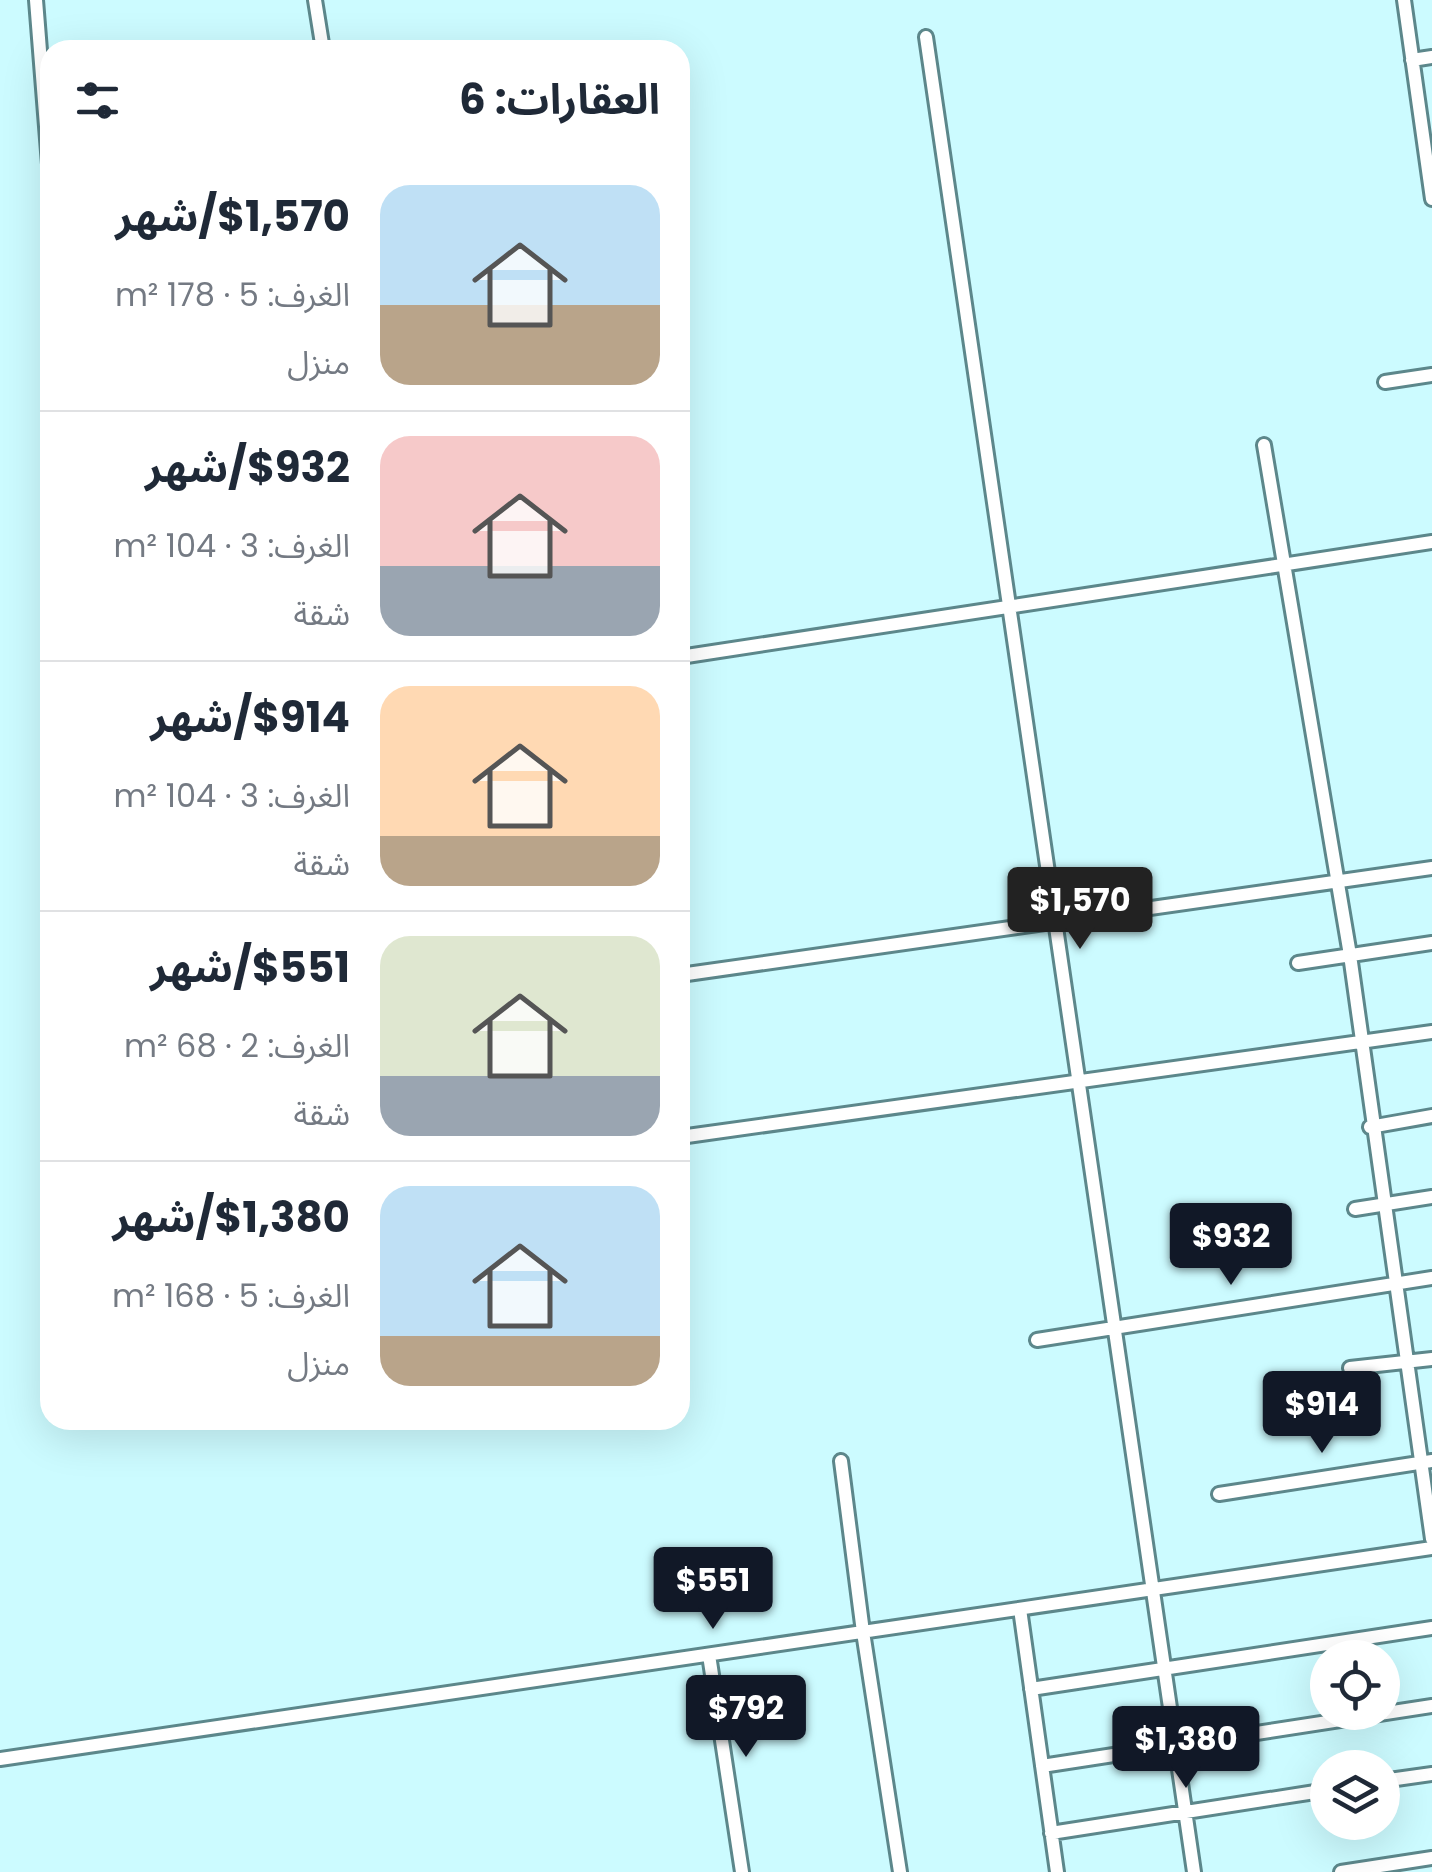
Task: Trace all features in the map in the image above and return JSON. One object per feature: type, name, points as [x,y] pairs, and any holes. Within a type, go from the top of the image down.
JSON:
[{"type":"street","points":[[36,0],[40,51]]},
{"type":"street","points":[[315,0],[321,40]]},
{"type":"street","points":[[1404,0],[1427,134],[1432,199]]},
{"type":"street","points":[[926,37],[1194,1872]]},
{"type":"street","points":[[1412,60],[1432,57]]},
{"type":"street","points":[[1385,382],[1432,375]]},
{"type":"street","points":[[1264,445],[1350,956],[1407,1362],[1426,1462],[1432,1539]]},
{"type":"street","points":[[690,655],[1432,542]]},
{"type":"street","points":[[690,975],[1432,868]]},
{"type":"street","points":[[1298,963],[1432,943]]},
{"type":"street","points":[[690,1135],[1432,1032]]},
{"type":"street","points":[[1372,1127],[1432,1116]]},
{"type":"street","points":[[1356,1209],[1432,1197]]},
{"type":"street","points":[[1038,1340],[1432,1278]]},
{"type":"street","points":[[1350,1368],[1432,1358]]},
{"type":"street","points":[[841,1461],[862,1632],[900,1872]]},
{"type":"street","points":[[1219,1494],[1426,1462]]},
{"type":"street","points":[[0,1759],[1432,1548]]},
{"type":"street","points":[[1020,1609],[1056,1872]]},
{"type":"street","points":[[1031,1690],[1432,1628]]},
{"type":"street","points":[[708,1654],[742,1872]]},
{"type":"street","points":[[1042,1766],[1432,1706]]},
{"type":"street","points":[[1400,1779],[1432,1774]]},
{"type":"street","points":[[1051,1834],[1310,1793]]},
{"type":"street","points":[[1342,1872],[1432,1858]]}]
